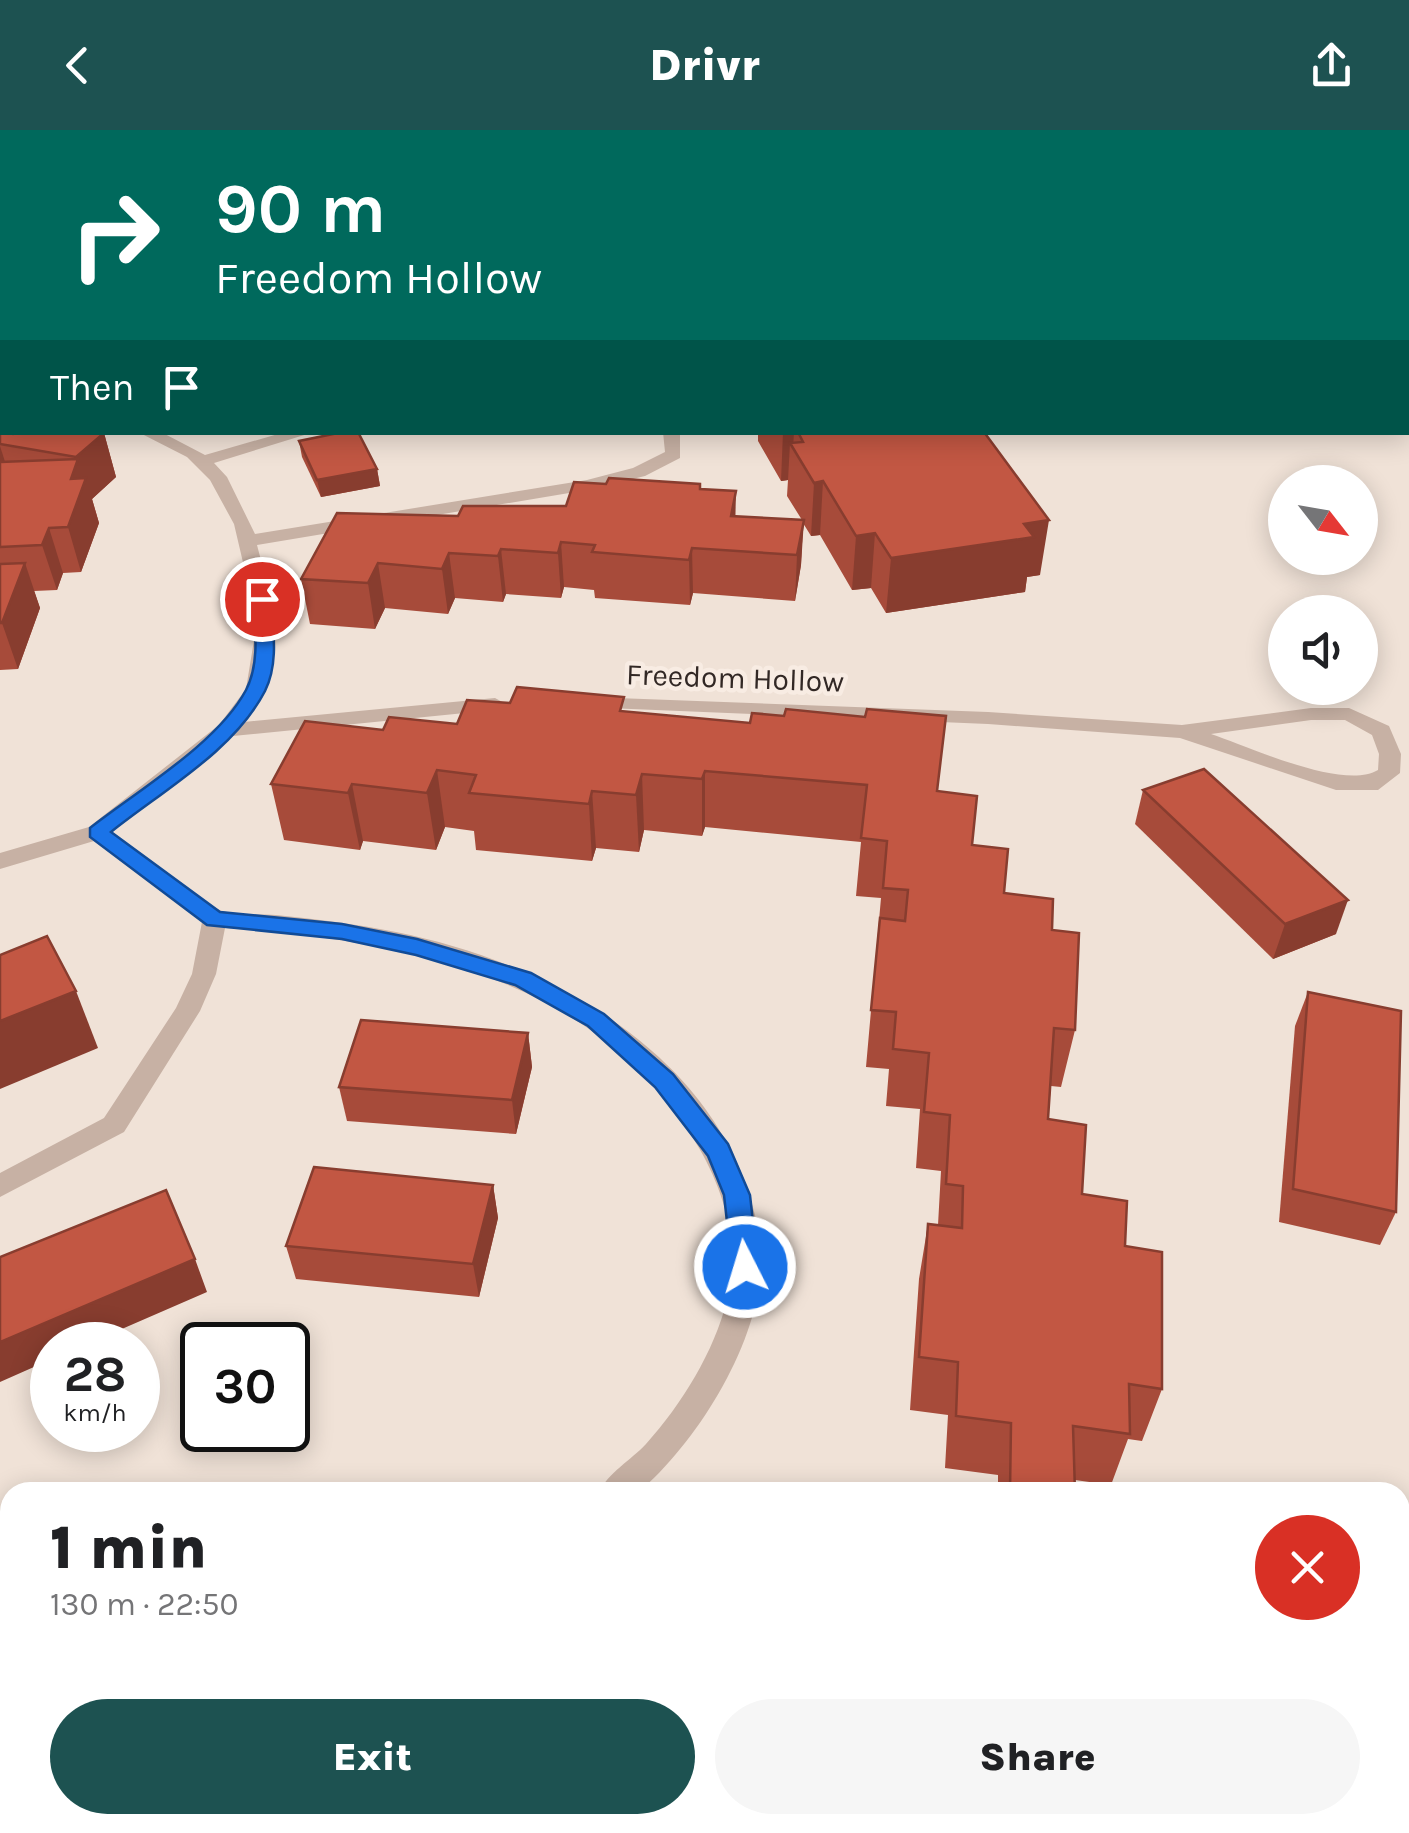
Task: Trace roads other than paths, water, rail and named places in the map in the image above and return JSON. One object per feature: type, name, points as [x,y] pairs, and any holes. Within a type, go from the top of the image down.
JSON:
[{"type":"street","points":[[0,861],[97,832],[227,730],[256,689],[265,653],[267,622],[248,540],[218,477],[201,461],[152,435]]},
{"type":"street","points":[[201,461],[295,435]]},
{"type":"street","points":[[248,540],[587,485],[640,472],[674,454],[671,435]]},
{"type":"street","points":[[227,730],[524,702]]},
{"type":"street","name":"Freedom Hollow","points":[[572,703],[988,718],[1182,732],[1311,714],[1349,714],[1380,732],[1390,754],[1388,773],[1370,786],[1336,783],[1182,732]]},
{"type":"street","points":[[97,832],[215,920],[342,931],[417,947],[523,979],[596,1020],[664,1081],[719,1151],[737,1195],[746,1243],[744,1292],[723,1352],[693,1408],[648,1468],[629,1482]]},
{"type":"street","points":[[0,1186],[114,1125],[187,1010],[204,974],[215,920]]}]
